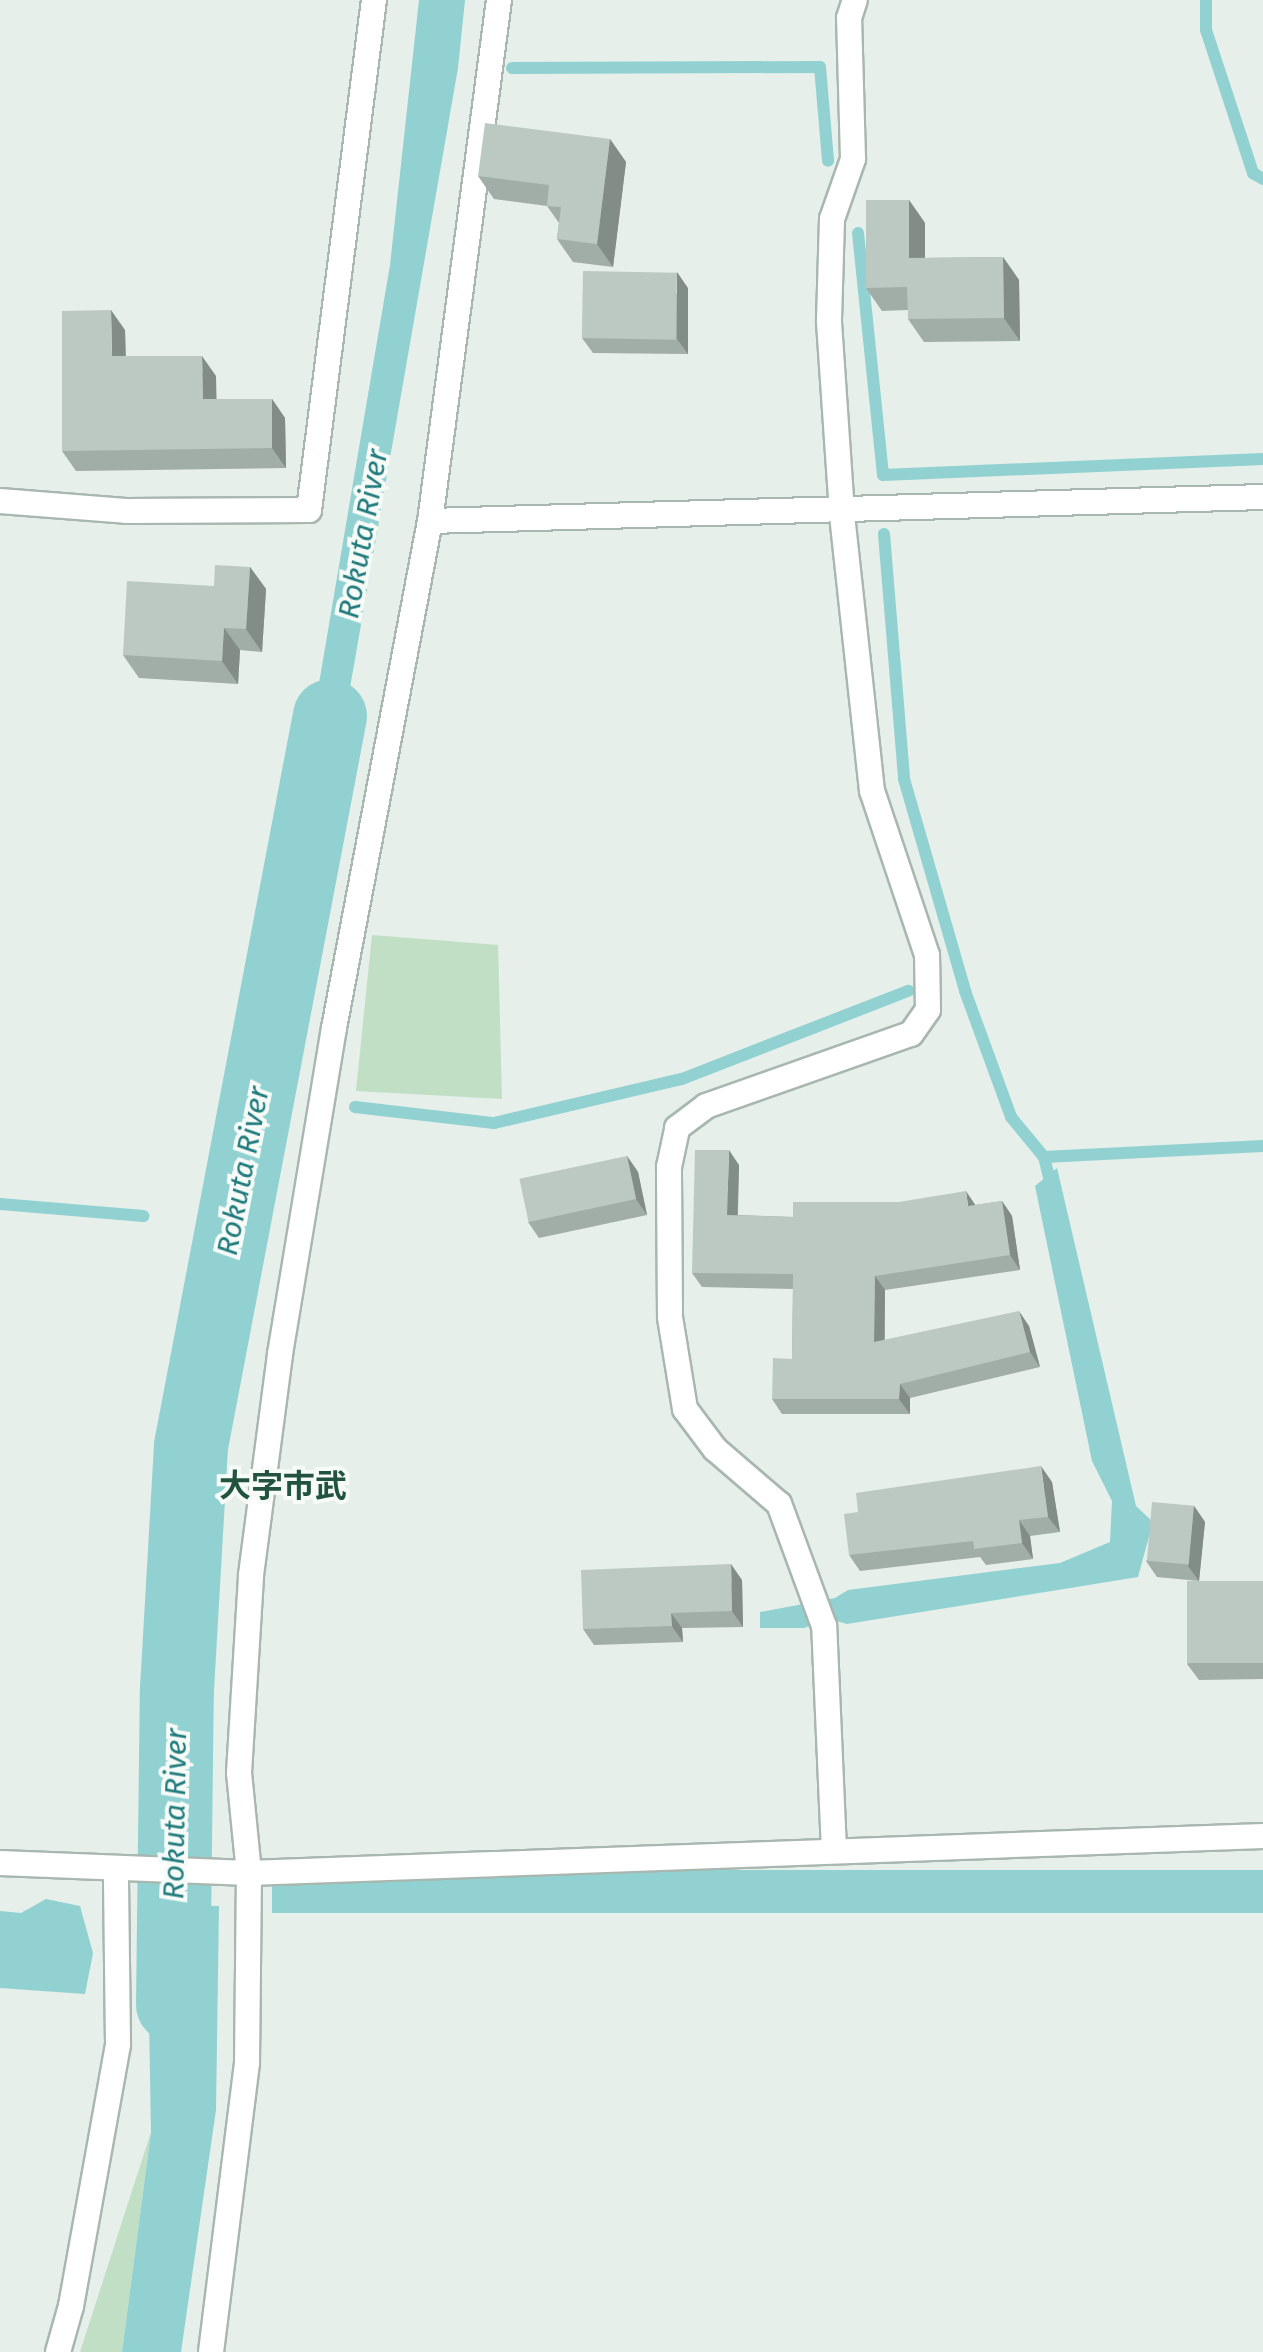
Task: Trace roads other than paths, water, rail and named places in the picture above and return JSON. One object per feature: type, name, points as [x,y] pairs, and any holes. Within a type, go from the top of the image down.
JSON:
[{"type":"street","points":[[0,501],[126,511],[309,510],[374,0]]},
{"type":"street","points":[[211,2352],[247,2062],[249,1873],[239,1773],[250,1590],[280,1354],[334,1028],[430,521],[499,0]]},
{"type":"street","points":[[834,1851],[824,1626],[816,1595],[779,1504],[715,1449],[685,1409],[670,1317],[669,1167],[677,1128],[706,1106],[911,1034],[928,1010],[927,955],[872,791],[842,513],[829,320],[832,219],[853,159],[849,18],[855,0]]},
{"type":"street","points":[[430,521],[842,513],[1263,497]]},
{"type":"street","points":[[0,1863],[116,1871],[249,1873],[1263,1836]]},
{"type":"street","points":[[58,2352],[71,2306],[118,2044],[116,1871]]},
{"type":"water","points":[[419,0],[465,0],[458,68],[328,814],[296,819],[390,265]]},
{"type":"water","points":[[1057,1168],[1136,1506],[1153,1522],[1138,1577],[847,1624],[830,1619],[804,1628],[760,1628],[760,1612],[835,1598],[848,1590],[1060,1563],[1110,1542],[1112,1501],[1092,1461],[1035,1186]]},
{"type":"water","points":[[272,1870],[1263,1870],[1263,1913],[272,1913]]},
{"type":"water","points":[[46,1899],[80,1906],[93,1953],[85,1994],[0,1988],[0,1911],[21,1913]]},
{"type":"water","points":[[147,1905],[219,1906],[216,2110],[181,2352],[122,2352],[151,2132]]},
{"type":"waterway","points":[[1206,0],[1206,30],[1253,173],[1263,179]]},
{"type":"waterway","points":[[512,68],[820,67],[828,161]]},
{"type":"waterway","points":[[858,233],[883,475],[1263,459]]},
{"type":"waterway","points":[[884,534],[904,779],[965,991],[1011,1117],[1044,1157],[1052,1190]]},
{"type":"waterway","name":"Rokuta River","points":[[173,2005],[177,1689],[191,1446],[330,716]]},
{"type":"waterway","points":[[355,1107],[494,1123],[682,1079],[908,991]]},
{"type":"waterway","points":[[1044,1157],[1263,1146]]},
{"type":"waterway","points":[[0,1204],[143,1216]]},
{"type":"district","name":"大字市武","points":[[283,1486]]}]
